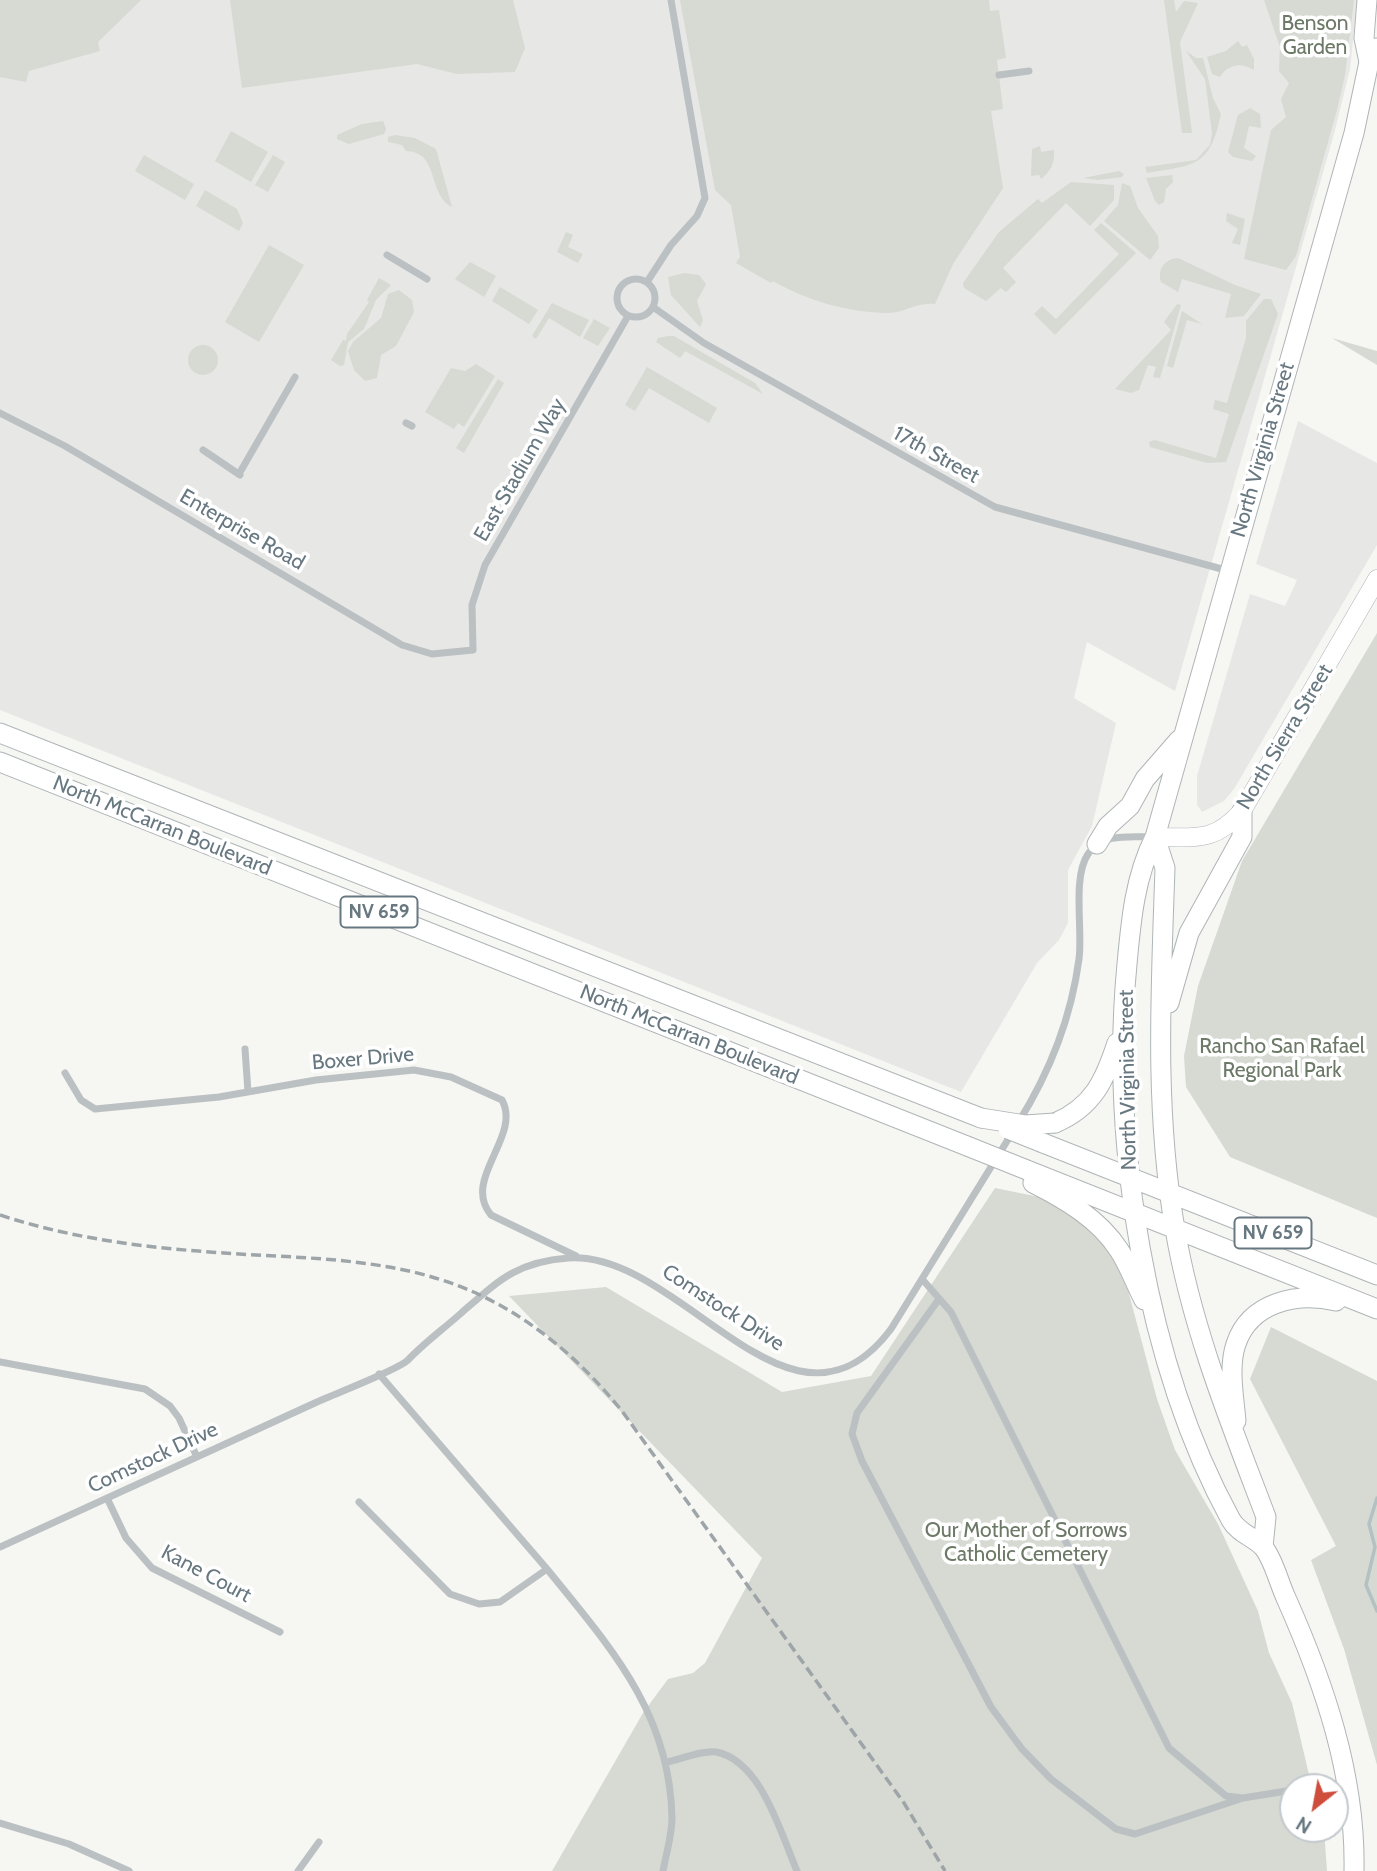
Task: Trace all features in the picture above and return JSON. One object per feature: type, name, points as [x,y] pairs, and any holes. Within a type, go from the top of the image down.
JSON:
[{"type":"main road","name":"North Virginia Street","points":[[1263,1547],[1232,1523],[1189,1421],[1159,1331],[1129,1176],[1123,1090],[1123,1022],[1128,945],[1139,875],[1155,837],[1373,55],[1364,38],[1367,0]]},
{"type":"main road","name":"North Sierra Street","points":[[1155,837],[1215,835],[1242,811],[1377,579]]},
{"type":"main road","name":"North McCarran Boulevard","points":[[0,733],[1377,1275]]},
{"type":"main road","points":[[1097,844],[1108,826],[1130,806],[1145,779],[1182,737]]},
{"type":"main road","name":"North McCarran Boulevard","points":[[0,762],[967,1146],[1025,1174],[1135,1211],[1377,1311]]},
{"type":"main road","points":[[1161,1031],[1189,933],[1242,837],[1242,811]]},
{"type":"main road","name":"North Virginia Street","points":[[1155,837],[1165,868],[1161,1031],[1163,1127],[1174,1227],[1200,1336],[1266,1517],[1263,1547],[1323,1689],[1333,1720],[1343,1773]]},
{"type":"main road","points":[[981,1118],[1025,1125],[1055,1123],[1080,1110],[1100,1088],[1123,1022]]},
{"type":"main road","points":[[1025,1174],[1064,1200],[1108,1237],[1129,1268],[1159,1331]]},
{"type":"main road","points":[[1237,1443],[1233,1361],[1236,1344],[1254,1316],[1283,1300],[1302,1297],[1332,1300],[1377,1311]]},
{"type":"main road","name":"North Virginia Street","points":[[1349,1822],[1354,1871]]},
{"type":"street","points":[[647,282],[671,245],[697,216],[705,198],[671,0]]},
{"type":"street","points":[[999,75],[1029,71]]},
{"type":"street","points":[[387,255],[427,279]]},
{"type":"street","points":[[633,279],[647,282],[655,296],[653,307],[645,315],[628,316],[618,303],[619,291],[633,279]]},
{"type":"street","name":"17th Street","points":[[653,307],[704,343],[995,507],[1230,571]]},
{"type":"street","name":"East Stadium Way","points":[[473,650],[472,605],[485,565],[628,316]]},
{"type":"street","points":[[203,450],[239,474],[295,377]]},
{"type":"street","name":"Enterprise Road","points":[[0,413],[65,446],[402,645],[432,654],[473,650]]},
{"type":"street","points":[[1097,844],[1116,837],[1155,837]]},
{"type":"street","name":"Comstock Drive","points":[[0,1547],[407,1361],[502,1277],[533,1263],[583,1259],[645,1279],[741,1345],[778,1365],[816,1373],[852,1366],[878,1346],[1041,1085],[1056,1052],[1073,998],[1080,958],[1082,864],[1097,844]]},
{"type":"street","points":[[245,1049],[248,1092]]},
{"type":"street","name":"Boxer Drive","points":[[65,1073],[81,1100],[95,1108],[248,1092],[342,1077],[414,1070],[451,1077],[502,1100],[509,1116],[483,1189],[485,1208],[491,1215],[583,1259]]},
{"type":"street","points":[[922,1279],[951,1312],[1169,1748],[1227,1796],[1243,1797],[1279,1792]]},
{"type":"street","points":[[939,1299],[857,1413],[852,1434],[862,1461],[991,1707],[1022,1749],[1051,1779],[1103,1820],[1125,1833],[1135,1834],[1154,1829],[1243,1797]]},
{"type":"street","points":[[0,1362],[145,1389],[170,1406],[179,1418],[197,1457]]},
{"type":"street","points":[[379,1374],[547,1569],[621,1660],[648,1708],[667,1762],[672,1821],[663,1871]]},
{"type":"street","name":"Kane Court","points":[[107,1498],[126,1538],[152,1568],[281,1632]]},
{"type":"street","points":[[359,1502],[450,1594],[480,1604],[500,1602],[547,1569]]},
{"type":"street","points":[[667,1762],[715,1752],[743,1765],[765,1795],[797,1871]]},
{"type":"street","points":[[0,1823],[69,1844],[129,1871]]},
{"type":"street","points":[[298,1871],[319,1842]]},
{"type":"shaded area","points":[[0,0],[1357,0],[1350,69],[1334,134],[1175,691],[1087,642],[1074,698],[1116,723],[1092,826],[1068,870],[1068,923],[1059,940],[1037,963],[961,1092],[0,710]]},
{"type":"shaded area","points":[[1298,421],[1377,463],[1377,545],[1234,789],[1224,801],[1202,812],[1197,805],[1197,776],[1250,594],[1285,606],[1297,580],[1256,564]]},
{"type":"green space","points":[[0,0],[141,0],[98,42],[100,51],[29,71],[26,82],[0,77]]},
{"type":"green space","points":[[230,0],[513,0],[525,48],[515,72],[457,74],[417,64],[242,88]]},
{"type":"green space","points":[[680,0],[989,0],[990,11],[999,10],[1006,58],[997,60],[1003,109],[991,111],[1003,188],[953,264],[935,304],[888,313],[843,308],[814,300],[773,281],[771,283],[736,263],[740,257],[731,205],[715,190]]},
{"type":"green space","points":[[1164,0],[1174,0],[1176,12],[1184,1],[1198,3],[1180,42],[1192,133],[1182,133]]},
{"type":"green space","name":"Benson Garden","points":[[1264,0],[1354,0],[1345,75],[1337,110],[1296,256],[1286,270],[1244,259],[1271,130],[1286,117],[1281,99],[1289,83],[1279,71],[1280,47]]},
{"type":"green space","points":[[1238,41],[1242,47],[1247,45],[1254,59],[1254,70],[1235,66],[1227,69],[1220,77],[1212,74],[1207,57],[1226,51]]},
{"type":"green space","points":[[1186,51],[1196,58],[1203,58],[1213,98],[1221,114],[1217,131],[1212,144],[1198,160],[1189,165],[1147,173],[1145,167],[1196,160],[1210,145],[1212,133],[1205,79]]},
{"type":"green space","points":[[1250,108],[1260,114],[1261,128],[1249,126],[1244,148],[1256,156],[1252,161],[1233,157],[1228,152],[1238,115]]},
{"type":"green space","points":[[383,121],[386,129],[384,134],[349,144],[337,139],[337,135],[362,124]]},
{"type":"green space","points":[[231,131],[268,152],[251,182],[215,161]]},
{"type":"green space","points":[[395,135],[415,138],[436,149],[452,207],[439,193],[424,158],[417,153],[406,151],[402,145],[388,142],[388,137]]},
{"type":"green space","points":[[1040,146],[1041,152],[1054,150],[1052,166],[1041,179],[1039,175],[1031,176],[1032,149]]},
{"type":"green space","points":[[144,155],[194,184],[185,200],[135,171]]},
{"type":"green space","points":[[273,155],[285,162],[268,192],[255,185]]},
{"type":"green space","points":[[1119,171],[1124,174],[1122,177],[1098,180],[1083,178]]},
{"type":"green space","points":[[1172,175],[1173,182],[1166,189],[1164,202],[1159,205],[1146,178]]},
{"type":"green space","points":[[1071,182],[1114,185],[1114,200],[1090,226],[1066,203],[1003,268],[1016,282],[1006,292],[1001,288],[986,301],[964,288],[963,283],[999,232],[1038,199],[1042,203]]},
{"type":"green space","points":[[1122,183],[1130,186],[1138,208],[1158,236],[1159,248],[1150,260],[1104,221],[1118,205]]},
{"type":"green space","points":[[205,190],[237,209],[243,223],[239,231],[196,206]]},
{"type":"green space","points":[[1227,213],[1245,219],[1240,245],[1232,243],[1238,229],[1226,221]]},
{"type":"green space","points":[[1101,223],[1136,253],[1055,335],[1034,314],[1042,306],[1056,319],[1119,254],[1094,230]]},
{"type":"green space","points":[[566,232],[573,235],[568,247],[583,254],[578,263],[557,252]]},
{"type":"green space","points":[[269,245],[304,265],[259,342],[225,322]]},
{"type":"green space","points":[[1178,258],[1261,294],[1244,316],[1225,318],[1231,294],[1182,279],[1178,292],[1161,282],[1163,265]]},
{"type":"green space","points":[[470,262],[496,276],[484,297],[455,279]]},
{"type":"green space","points":[[684,273],[699,275],[706,284],[697,301],[703,320],[700,327],[671,295],[668,277]]},
{"type":"green space","points":[[379,278],[391,285],[376,300],[364,329],[348,342],[344,365],[340,366],[331,360],[343,340],[346,341],[347,334],[369,302],[367,300]]},
{"type":"green space","points":[[500,287],[538,310],[529,324],[492,301]]},
{"type":"green space","points":[[399,290],[412,300],[414,312],[396,346],[381,355],[377,378],[365,381],[354,370],[348,351],[353,342],[381,318],[388,294]]},
{"type":"green space","points":[[1264,299],[1271,299],[1278,314],[1226,462],[1207,463],[1150,447],[1149,442],[1155,440],[1216,458],[1229,414],[1213,409],[1215,400],[1227,403],[1246,338],[1246,321]]},
{"type":"green space","points":[[552,303],[589,320],[580,337],[549,318],[536,339],[532,336]]},
{"type":"green space","points":[[1177,304],[1181,305],[1160,378],[1153,377],[1156,367],[1148,365],[1139,390],[1131,393],[1115,389],[1171,330],[1164,322]]},
{"type":"green space","points":[[1182,311],[1202,324],[1187,320],[1173,368],[1167,366]]},
{"type":"green space","points":[[594,319],[610,328],[598,346],[583,338]]},
{"type":"green space","points":[[674,336],[755,383],[763,394],[685,351],[680,358],[656,342],[658,338]]},
{"type":"green space","points":[[1332,338],[1377,351],[1377,365]]},
{"type":"green space","points":[[203,345],[214,349],[218,360],[214,371],[203,375],[192,371],[188,360],[192,349]]},
{"type":"green space","points":[[476,364],[495,376],[464,427],[458,423],[454,429],[425,412],[451,368],[465,371]]},
{"type":"green space","points":[[647,367],[717,408],[709,423],[649,388],[635,411],[625,405]]},
{"type":"green space","points":[[498,379],[504,383],[464,453],[456,448]]},
{"type":"green space","name":"Rancho San Rafael Regional Park","points":[[1377,633],[1377,1218],[1230,1157],[1186,1087],[1184,1056],[1198,986],[1242,861]]},
{"type":"green space","name":"Our Mother of Sorrows Catholic Cemetery","points":[[995,1188],[1044,1198],[1065,1208],[1103,1245],[1124,1275],[1157,1399],[1175,1450],[1218,1524],[1258,1611],[1269,1653],[1292,1703],[1309,1773],[1279,1773],[1279,1843],[1325,1843],[1327,1871],[552,1871],[643,1713],[668,1679],[693,1673],[705,1663],[762,1558],[509,1296],[606,1287],[782,1392],[871,1376]]},
{"type":"green space","points":[[1271,1327],[1377,1381],[1377,1765],[1344,1649],[1311,1560],[1336,1546],[1250,1379]]},
{"type":"waterway","points":[[1377,1498],[1369,1524],[1375,1547],[1366,1585],[1377,1611]]},
{"type":"railway","points":[[0,1215],[55,1230],[139,1245],[354,1262],[418,1273],[480,1295],[540,1331],[575,1360],[622,1411],[904,1803],[945,1871]]}]
